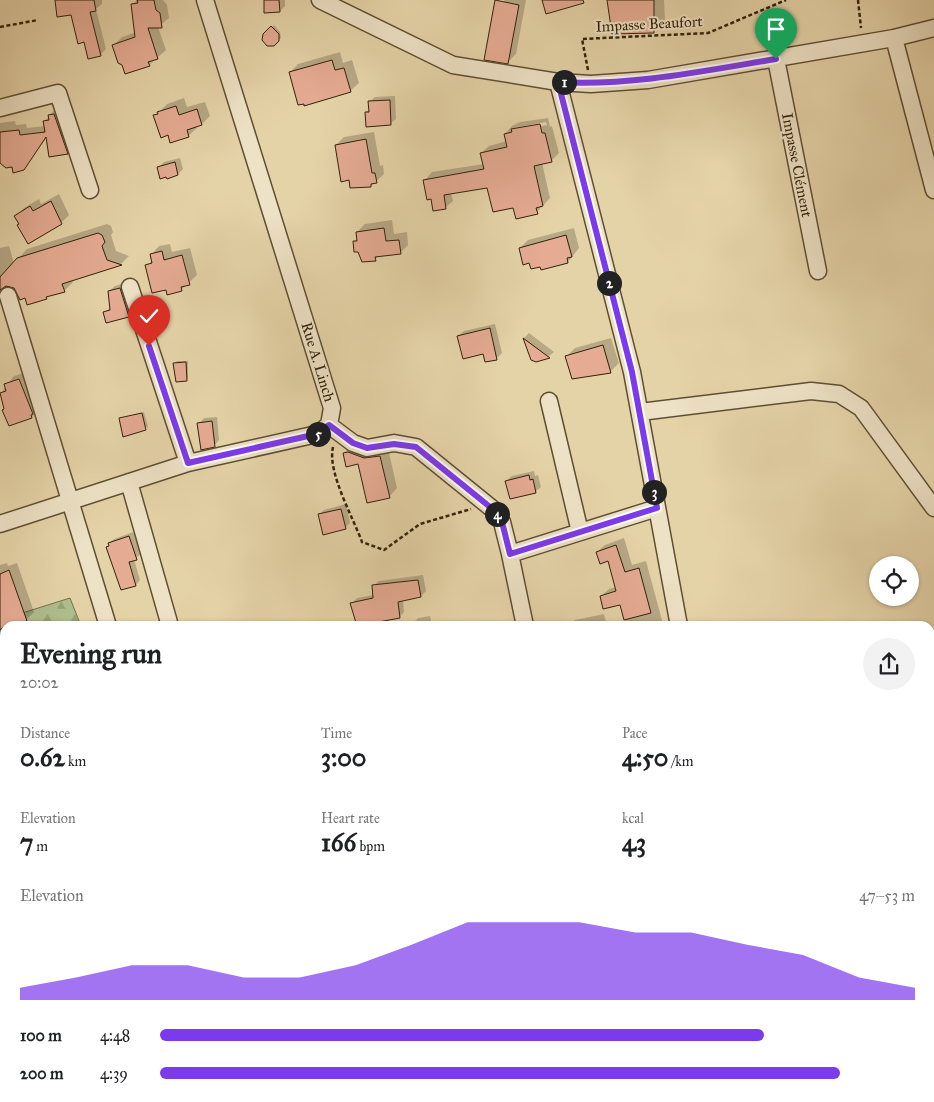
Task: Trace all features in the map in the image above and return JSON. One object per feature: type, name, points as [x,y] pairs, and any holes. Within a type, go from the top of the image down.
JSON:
[{"type":"street","name":"Rue A. Linch","points":[[0,524],[188,463],[317,434],[333,428],[332,408],[205,0]]},
{"type":"street","points":[[320,0],[454,64],[558,82],[591,84],[648,80],[894,38],[934,28]]},
{"type":"street","points":[[894,38],[934,190]]},
{"type":"street","name":"Impasse Clément","points":[[776,59],[818,271]]},
{"type":"street","points":[[558,82],[630,362],[678,621]]},
{"type":"street","points":[[0,108],[58,93],[90,190]]},
{"type":"street","points":[[130,287],[188,463]]},
{"type":"street","points":[[8,296],[106,621]]},
{"type":"street","points":[[640,412],[811,391],[839,394],[861,408],[934,508]]},
{"type":"street","points":[[549,401],[580,532]]},
{"type":"street","points":[[333,428],[353,443],[367,448],[394,444],[416,447],[495,511],[502,522],[524,621]]},
{"type":"street","points":[[129,482],[169,621]]},
{"type":"street","points":[[510,554],[657,508]]},
{"type":"path","name":"Impasse Beaufort","points":[[591,84],[582,39],[708,33],[786,0]]},
{"type":"path","points":[[858,0],[862,43]]},
{"type":"path","points":[[0,27],[38,20]]},
{"type":"path","points":[[333,428],[331,456],[339,488],[362,542],[384,550],[420,524],[487,505]]},
{"type":"green space","points":[[70,598],[79,621],[0,621]]},
{"type":"building","points":[[55,0],[94,0],[96,11],[90,12],[101,56],[88,59],[84,42],[78,44],[71,15],[57,17]]},
{"type":"building","points":[[137,0],[154,0],[156,10],[160,13],[162,28],[148,28],[158,59],[148,62],[150,66],[125,74],[122,65],[118,63],[112,45],[135,37],[131,4],[138,3]]},
{"type":"building","points":[[264,0],[279,0],[280,12],[264,13]]},
{"type":"building","points":[[495,0],[519,5],[508,64],[484,60]]},
{"type":"building","points":[[542,0],[583,0],[584,3],[546,14]]},
{"type":"building","points":[[607,0],[654,0],[654,33],[612,34]]},
{"type":"building","points":[[271,26],[279,34],[279,41],[274,46],[267,46],[262,40],[263,34]]},
{"type":"building","points":[[332,60],[335,70],[344,68],[351,92],[304,106],[304,104],[298,105],[289,72]]},
{"type":"building","points":[[390,100],[391,125],[366,127],[365,112],[369,112],[368,101]]},
{"type":"building","points":[[176,106],[179,115],[197,109],[202,125],[187,130],[189,137],[170,143],[168,135],[161,138],[153,115]]},
{"type":"building","points":[[54,114],[68,154],[49,157],[46,137],[24,170],[13,173],[12,167],[6,168],[0,163],[0,132],[19,130],[20,135],[45,132],[43,121],[49,120],[48,115]]},
{"type":"building","points":[[540,124],[542,133],[545,133],[552,162],[534,166],[543,206],[536,208],[538,214],[516,219],[513,208],[493,212],[487,188],[444,195],[446,209],[433,211],[431,199],[427,200],[423,180],[484,169],[480,153],[507,147],[504,134],[512,132],[511,129]]},
{"type":"building","points":[[366,139],[372,173],[375,173],[377,183],[371,184],[371,187],[350,188],[349,180],[341,182],[335,145]]},
{"type":"building","points":[[175,162],[178,175],[167,179],[166,177],[160,179],[157,167]]},
{"type":"building","points":[[51,201],[62,224],[28,244],[14,216],[30,206],[33,211]]},
{"type":"building","points":[[384,228],[386,241],[399,240],[401,254],[375,257],[376,261],[362,262],[358,252],[354,252],[353,241],[357,241],[356,232]]},
{"type":"building","points":[[98,233],[102,235],[105,242],[102,246],[107,260],[122,265],[62,284],[65,292],[27,305],[25,298],[20,300],[14,288],[6,286],[0,290],[0,277],[17,258]]},
{"type":"building","points":[[566,235],[572,257],[567,258],[568,263],[541,270],[540,267],[531,269],[529,263],[523,265],[519,248]]},
{"type":"building","points":[[162,251],[164,260],[182,255],[190,285],[181,287],[182,291],[167,295],[166,290],[152,293],[145,265],[152,263],[150,254]]},
{"type":"building","points":[[120,288],[129,317],[106,323],[103,312],[110,310],[108,291]]},
{"type":"building","points":[[490,328],[497,360],[485,362],[483,354],[463,359],[457,336]]},
{"type":"building","points":[[523,338],[550,358],[536,362],[531,360]]},
{"type":"building","points":[[603,345],[611,373],[572,379],[565,356]]},
{"type":"building","points":[[186,362],[187,381],[176,382],[173,363]]},
{"type":"building","points":[[19,379],[33,414],[31,415],[32,418],[9,426],[2,410],[4,409],[0,393],[6,391],[4,384]]},
{"type":"building","points":[[142,413],[146,430],[123,437],[119,418]]},
{"type":"building","points":[[212,421],[215,447],[201,450],[197,423]]},
{"type":"building","points":[[348,452],[364,458],[380,456],[390,498],[367,503],[358,464],[346,467],[343,453]]},
{"type":"building","points":[[529,475],[530,480],[533,479],[536,493],[510,499],[505,481]]},
{"type":"building","points":[[341,509],[346,529],[323,535],[318,514]]},
{"type":"building","points":[[129,536],[137,560],[129,562],[136,586],[121,590],[106,547],[109,546],[108,543]]},
{"type":"building","points":[[616,545],[625,572],[639,568],[651,613],[624,620],[620,605],[603,609],[600,596],[616,591],[608,561],[600,564],[596,552]]},
{"type":"building","points":[[9,570],[27,621],[0,621],[0,574]]},
{"type":"building","points":[[418,580],[421,597],[398,602],[400,618],[384,621],[355,621],[350,603],[373,598],[372,585]]},
{"type":"route","points":[[149,346],[188,463],[317,434],[329,425],[353,443],[367,448],[394,444],[416,447],[495,511],[502,522],[510,554],[657,508],[632,372],[558,82],[591,84],[648,80],[776,59]]}]
